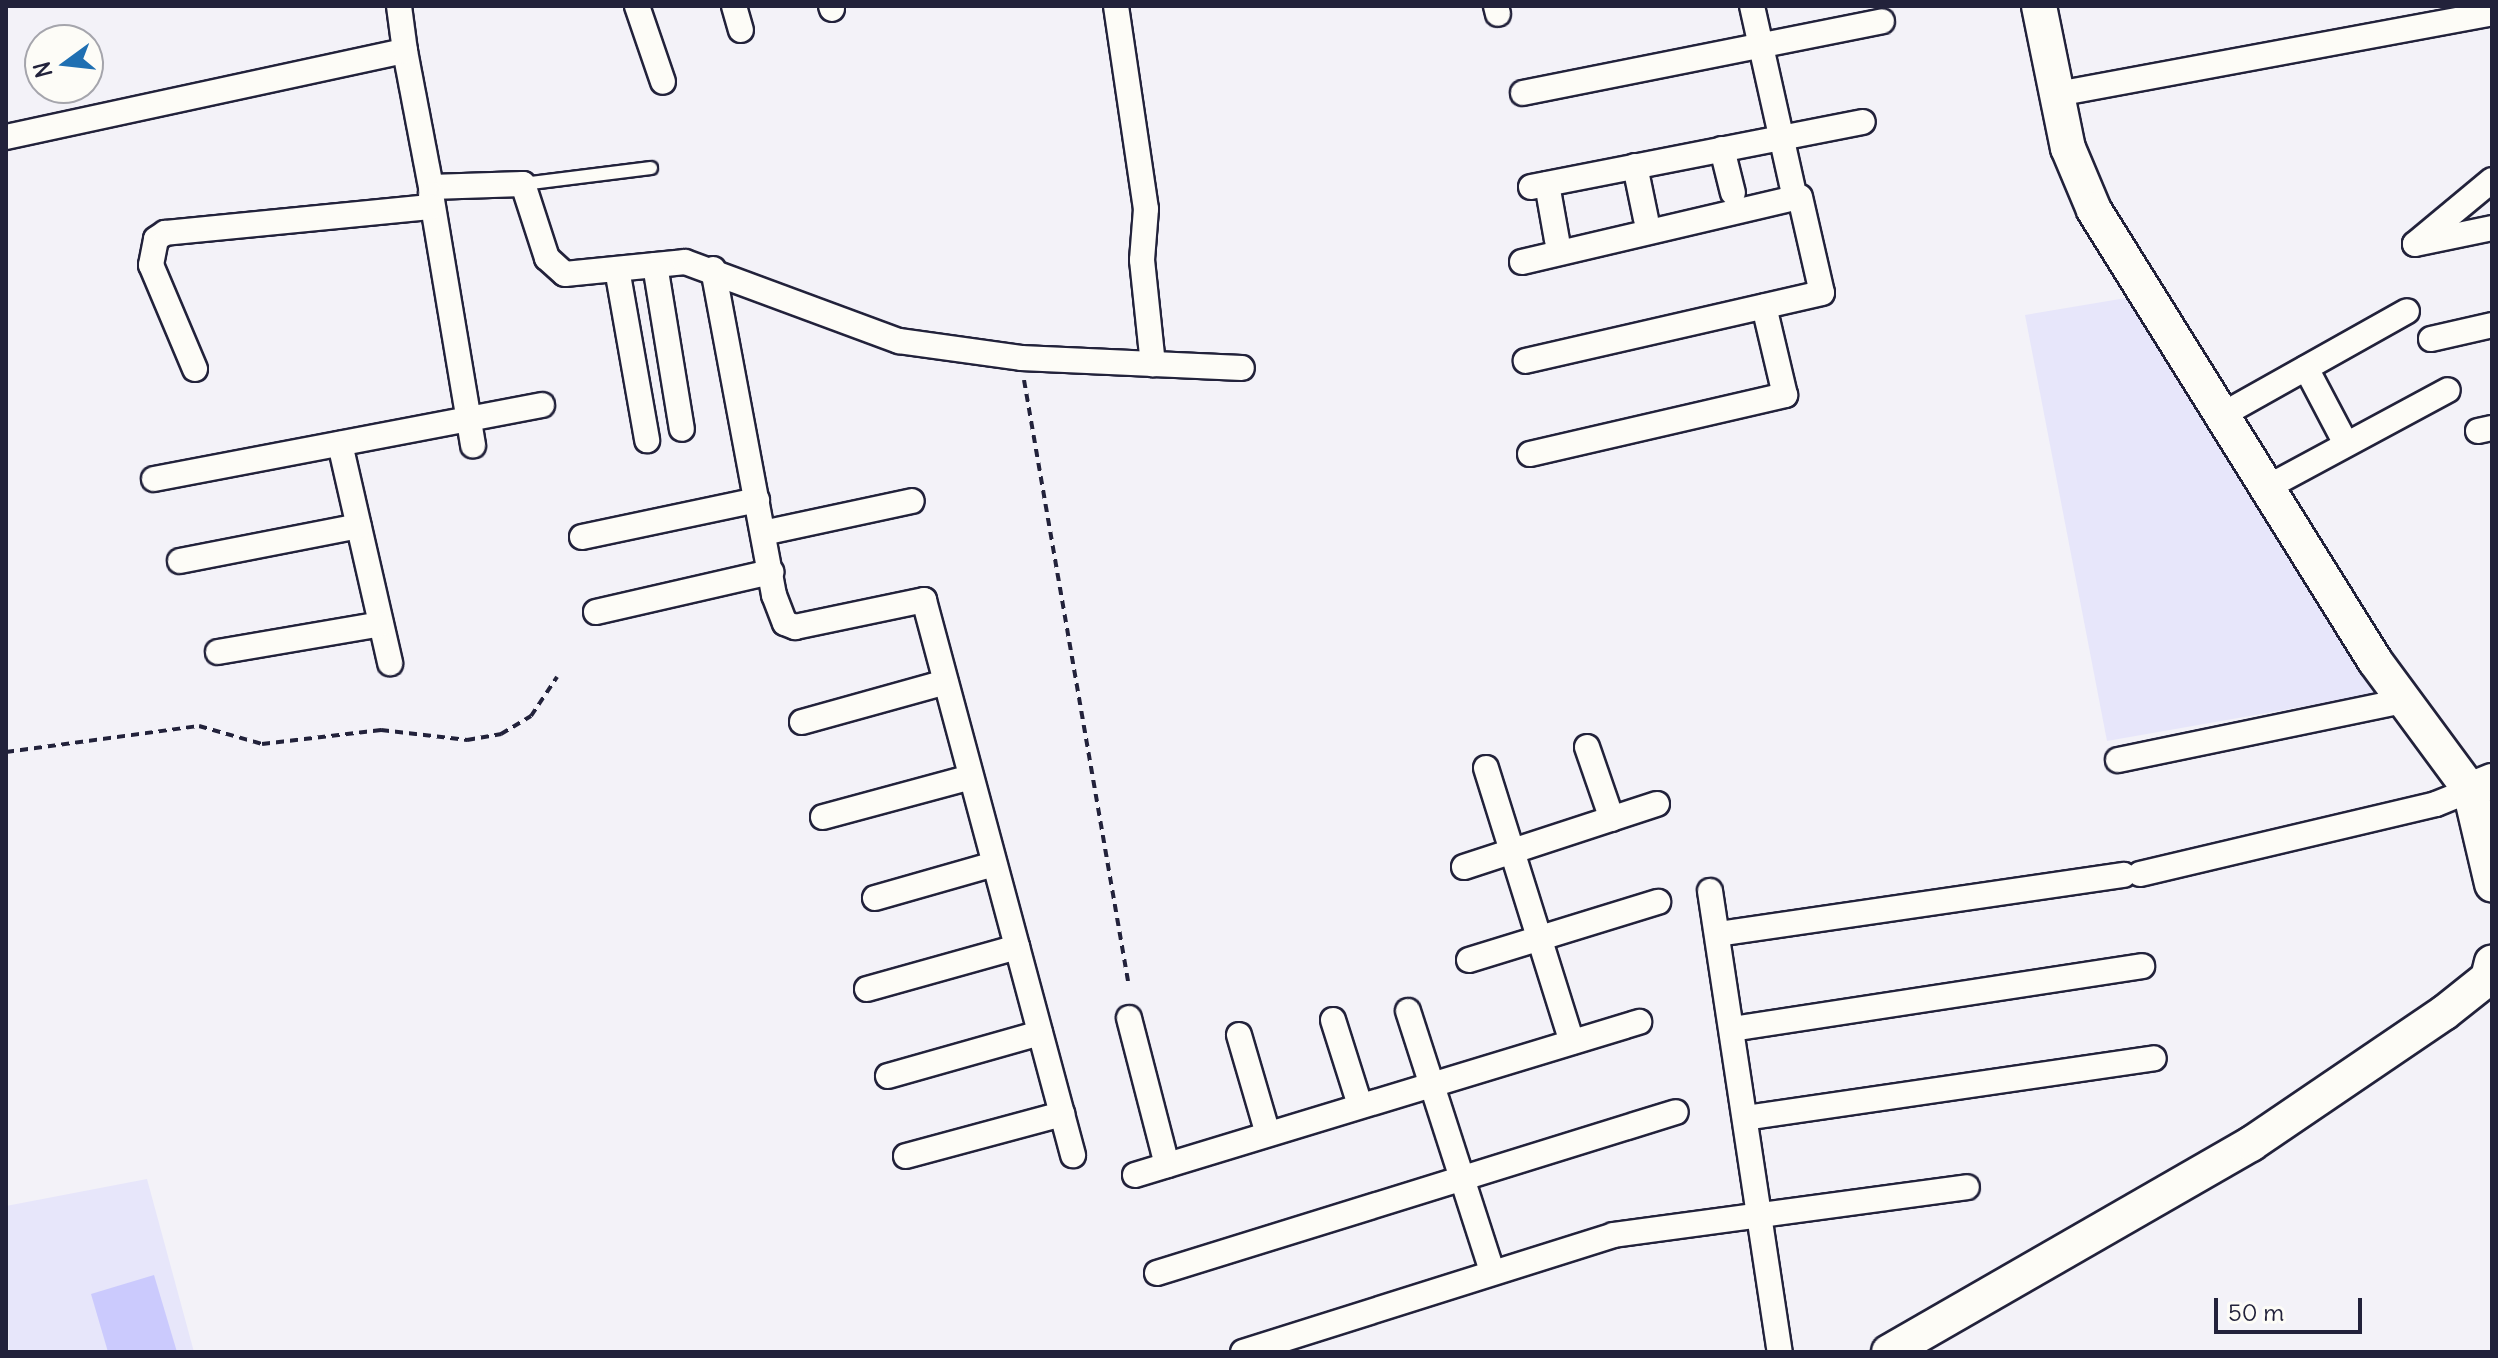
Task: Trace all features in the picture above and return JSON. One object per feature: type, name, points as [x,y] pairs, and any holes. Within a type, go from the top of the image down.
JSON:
[{"type":"street","points":[[399,6],[473,446]]},
{"type":"street","points":[[637,6],[663,82]]},
{"type":"street","points":[[734,6],[741,30]]},
{"type":"street","points":[[1116,6],[1146,209],[1142,260],[1153,364]]},
{"type":"street","points":[[1752,6],[1795,198]]},
{"type":"street","points":[[2039,6],[2068,148],[2094,210],[2402,701],[2481,786],[2492,884]]},
{"type":"street","points":[[2057,94],[2492,13]]},
{"type":"street","points":[[1523,93],[1882,21]]},
{"type":"street","points":[[6,137],[405,51]]},
{"type":"street","points":[[1557,240],[1539,186],[1863,122]]},
{"type":"street","points":[[1722,149],[1733,193]]},
{"type":"street","points":[[1635,166],[1646,219]]},
{"type":"street","points":[[2492,180],[2415,244],[2492,228]]},
{"type":"street","points":[[195,369],[151,265],[156,239],[165,233],[523,184],[553,269],[565,274],[685,262],[713,269],[881,337],[1021,358],[1242,368]]},
{"type":"street","points":[[1522,262],[1800,197],[1822,293],[1526,361]]},
{"type":"street","points":[[655,265],[682,429]]},
{"type":"street","points":[[617,269],[647,440]]},
{"type":"street","points":[[713,269],[779,611],[795,627],[924,600],[1073,1155]]},
{"type":"street","points":[[1530,454],[1785,395],[1764,306]]},
{"type":"street","points":[[2222,415],[2407,311]]},
{"type":"street","points":[[2431,339],[2492,325]]},
{"type":"street","points":[[2306,368],[2346,444]]},
{"type":"street","points":[[2268,487],[2448,390]]},
{"type":"street","points":[[154,479],[542,405]]},
{"type":"street","points":[[340,444],[390,663]]},
{"type":"street","points":[[582,537],[757,500]]},
{"type":"street","points":[[763,533],[912,501]]},
{"type":"street","points":[[180,561],[359,526]]},
{"type":"street","points":[[596,612],[771,572]]},
{"type":"street","points":[[218,652],[381,624]]},
{"type":"street","points":[[802,722],[946,682]]},
{"type":"street","points":[[2118,760],[2402,701]]},
{"type":"street","points":[[1587,747],[1612,819]]},
{"type":"street","points":[[1486,768],[1572,1042]]},
{"type":"street","points":[[823,817],[971,777]]},
{"type":"street","points":[[1718,934],[2132,874],[2436,804],[2481,786]]},
{"type":"street","points":[[1464,867],[1657,804]]},
{"type":"street","points":[[875,898],[994,864]]},
{"type":"street","points":[[1710,891],[1780,1352]]},
{"type":"street","points":[[1469,960],[1658,902]]},
{"type":"street","points":[[867,989],[1017,947]]},
{"type":"street","points":[[1889,1352],[2251,1144],[2444,1013],[2488,978],[2492,962]]},
{"type":"street","points":[[1732,1029],[2142,966]]},
{"type":"street","points":[[1408,1011],[1492,1271]]},
{"type":"street","points":[[1129,1018],[1167,1165]]},
{"type":"street","points":[[1333,1020],[1360,1105]]},
{"type":"street","points":[[1135,1175],[1639,1022]]},
{"type":"street","points":[[888,1076],[1040,1033]]},
{"type":"street","points":[[1239,1035],[1268,1134]]},
{"type":"street","points":[[1745,1118],[2154,1058]]},
{"type":"street","points":[[1157,1273],[1676,1112]]},
{"type":"street","points":[[906,1156],[1062,1114]]},
{"type":"street","points":[[1243,1352],[1613,1235],[1967,1187]]},
{"type":"lane","points":[[523,184],[651,168]]},
{"type":"path","points":[[1021,358],[1128,981]]},
{"type":"path","points":[[6,752],[199,726],[262,744],[381,730],[467,740],[501,734],[531,716],[557,677]]},
{"type":"shaded area","points":[[2126,298],[2375,694],[2107,741],[2025,315]]},
{"type":"shaded area","points":[[147,1179],[194,1352],[9,1352],[6,1206]]},
{"type":"building","points":[[154,1275],[177,1352],[108,1352],[91,1294]]}]
